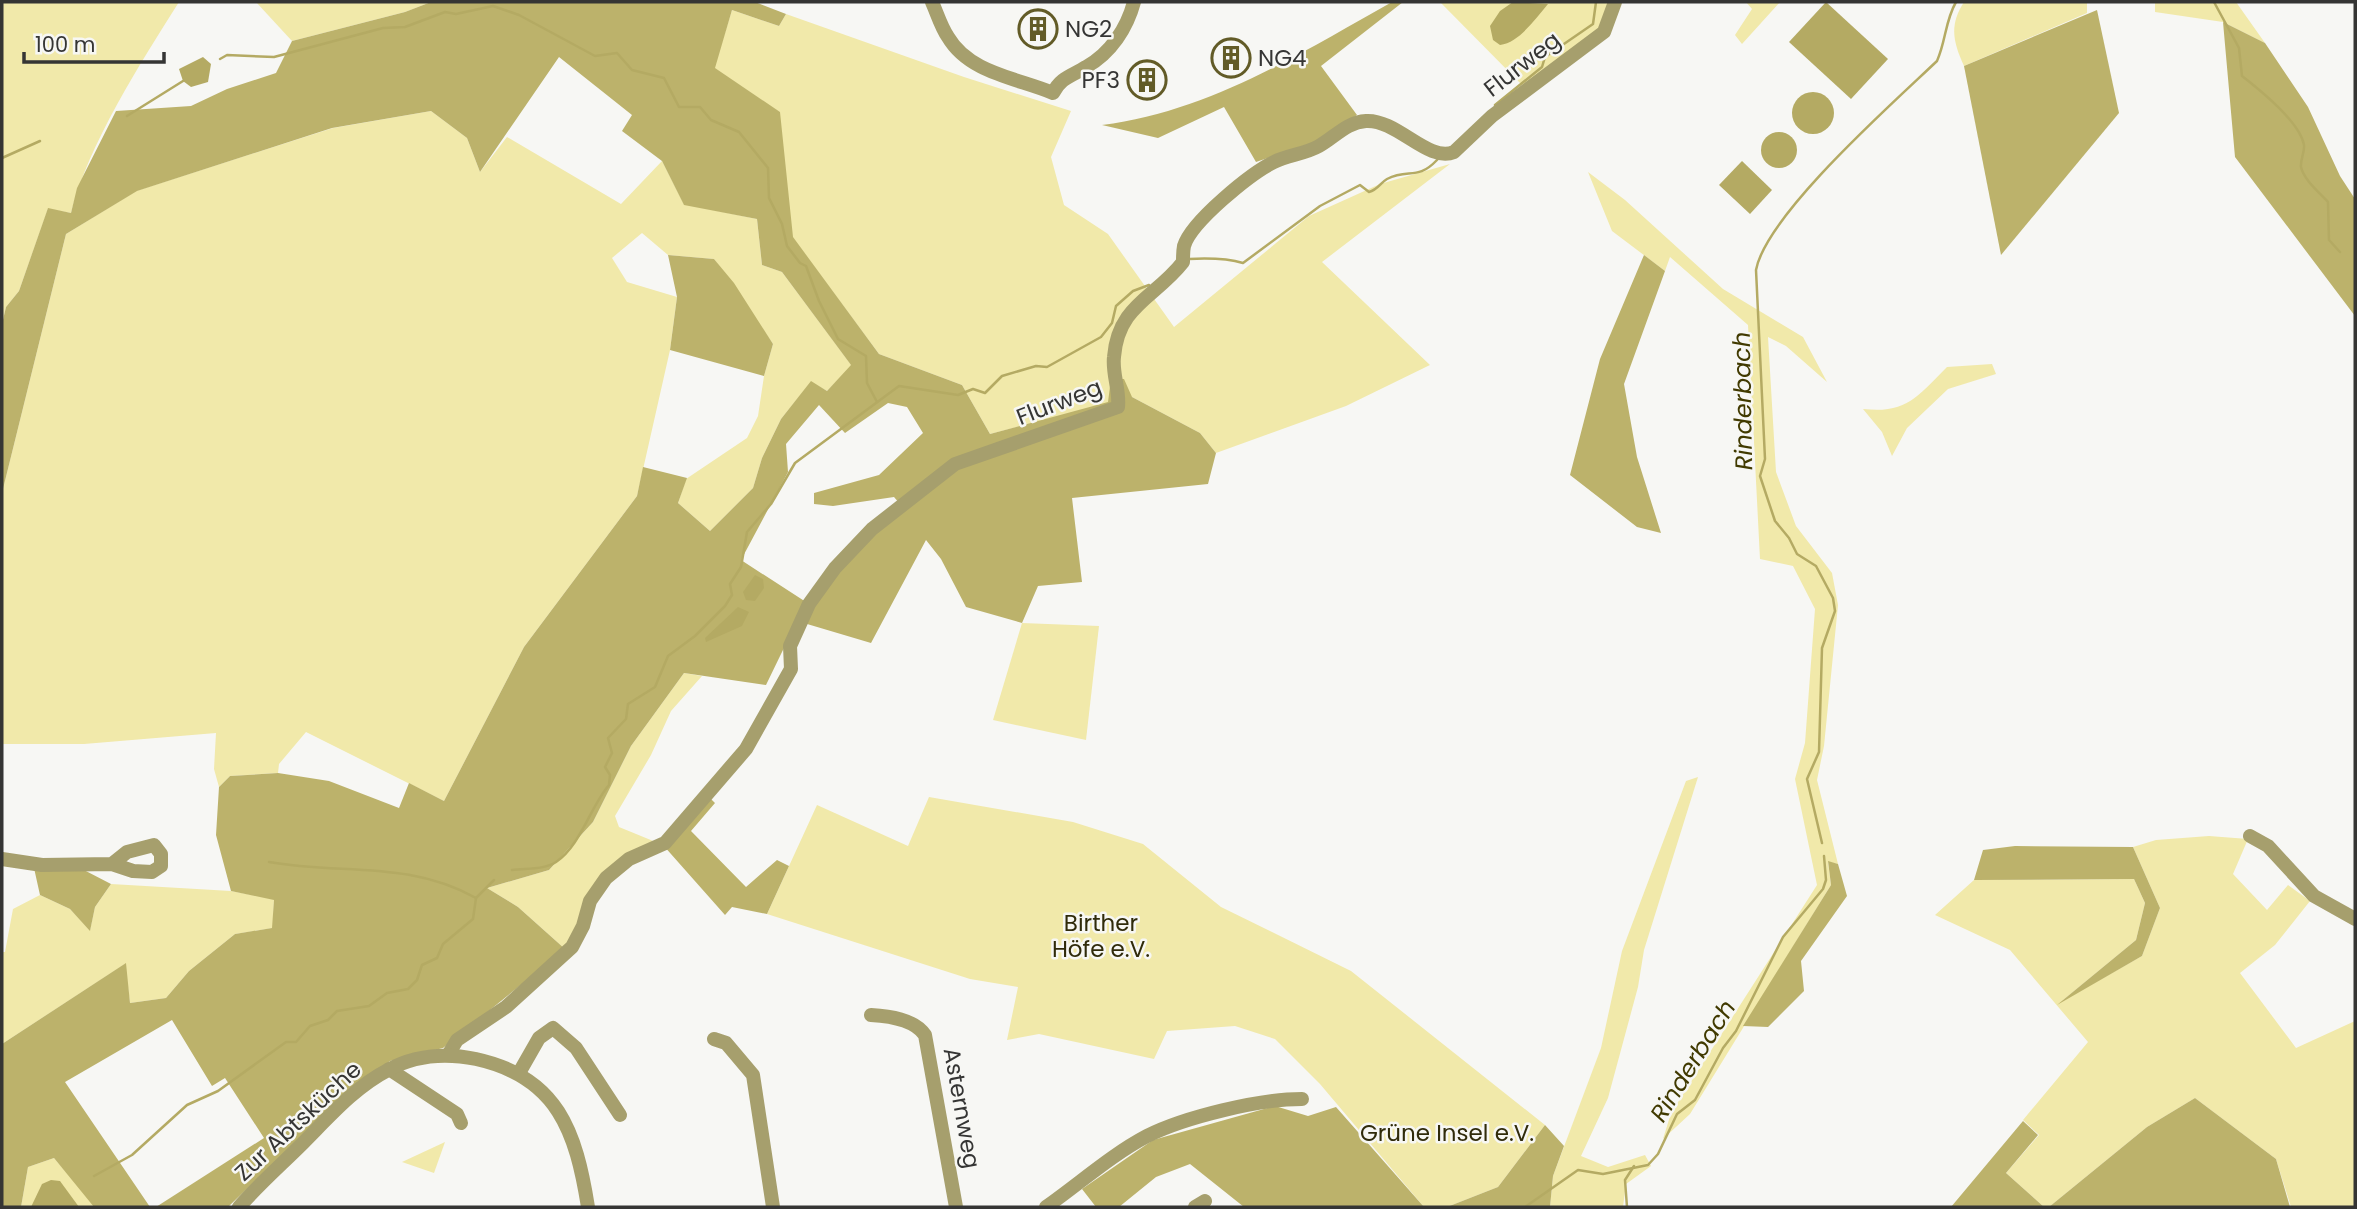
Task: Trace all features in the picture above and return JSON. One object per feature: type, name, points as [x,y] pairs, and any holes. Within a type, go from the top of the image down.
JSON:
[{"type":"street","points":[[932,2],[948,38],[967,58],[990,72],[1053,93],[1060,80],[1086,68],[1110,47],[1126,24],[1134,2]]},
{"type":"street","name":"Flurweg","points":[[448,1055],[457,1040],[506,1007],[577,939],[590,901],[606,878],[629,859],[665,843],[746,749],[790,669],[790,646],[809,604],[835,568],[872,529],[955,464],[1118,407],[1113,360],[1118,330],[1132,307],[1183,262],[1184,246],[1191,232],[1241,184],[1276,161],[1318,146],[1349,125],[1366,121],[1390,125],[1436,153],[1447,155],[1454,152],[1492,116],[1604,32],[1615,2]]},
{"type":"street","points":[[2250,836],[2268,846],[2314,896],[2355,919]]},
{"type":"street","points":[[2,859],[42,865],[112,864]]},
{"type":"street","name":"Asternweg","points":[[871,1015],[903,1021],[918,1027],[925,1035],[956,1207]]},
{"type":"street","points":[[588,1207],[579,1158],[568,1126],[547,1096],[519,1073],[540,1038],[553,1028],[576,1048],[591,1067],[620,1115]]},
{"type":"street","points":[[714,1039],[726,1043],[752,1075],[773,1207]]},
{"type":"street","name":"Zur Abtsküche","points":[[239,1207],[339,1107],[388,1069],[427,1057],[448,1055],[479,1060],[519,1073]]},
{"type":"street","name":"Zur Abtsküche","points":[[388,1069],[457,1114],[461,1123]]},
{"type":"street","points":[[1046,1207],[1132,1145],[1169,1126],[1274,1099],[1302,1099]]},
{"type":"green space","points":[[2,2],[179,2],[103,132],[79,187],[71,213],[48,209],[19,291],[6,307],[2,324]]},
{"type":"green space","points":[[256,2],[431,2],[405,12],[292,41]]},
{"type":"green space","points":[[1440,2],[1611,2],[1599,30],[1523,86]]},
{"type":"green space","points":[[1746,2],[1780,2],[1742,44],[1735,35],[1752,9]]},
{"type":"green space","points":[[1964,2],[2087,2],[2087,13],[1964,66],[1954,34],[1956,18]]},
{"type":"green space","points":[[2155,2],[2236,2],[2265,43],[2223,22],[2155,12]]},
{"type":"green space","points":[[732,10],[779,26],[786,14],[964,77],[1071,111],[1051,157],[1064,205],[1108,234],[1174,327],[1309,216],[1380,184],[1450,164],[1322,262],[1430,365],[1346,406],[1216,453],[1200,433],[1132,397],[990,434],[962,385],[879,354],[792,237],[779,112],[714,68]]},
{"type":"green space","points":[[431,111],[467,138],[480,172],[507,137],[621,204],[662,161],[684,204],[757,219],[762,265],[782,272],[852,366],[827,391],[811,382],[781,419],[762,458],[753,488],[710,531],[678,503],[686,479],[747,438],[758,416],[764,376],[773,344],[714,259],[668,255],[642,233],[612,258],[627,282],[677,297],[670,350],[637,496],[524,647],[444,801],[306,732],[279,764],[278,773],[230,776],[219,787],[214,769],[216,733],[84,744],[2,744],[2,493],[66,234],[136,191],[333,128]]},
{"type":"green space","points":[[1588,172],[1625,200],[1723,289],[1803,337],[1827,382],[1786,346],[1768,337],[1776,472],[1796,526],[1832,573],[1838,605],[1824,746],[1817,780],[1838,864],[1828,862],[1831,885],[1690,1114],[1663,1139],[1671,1113],[1817,885],[1795,779],[1805,743],[1815,609],[1793,566],[1760,559],[1748,325],[1670,257],[1665,271],[1612,231]]},
{"type":"green space","points":[[1992,364],[1996,374],[1948,389],[1907,428],[1892,456],[1882,432],[1863,409],[1891,409],[1911,401],[1947,367]]},
{"type":"green space","points":[[1022,623],[1099,626],[1086,740],[993,720]]},
{"type":"green space","points":[[684,673],[702,676],[671,711],[651,755],[615,816],[619,827],[663,845],[619,863],[565,949],[518,907],[487,888],[549,870],[593,822],[631,746]]},
{"type":"green space","points":[[1698,777],[1644,950],[1638,987],[1608,1098],[1581,1156],[1608,1167],[1645,1155],[1651,1166],[1626,1184],[1623,1207],[1550,1207],[1553,1176],[1601,1048],[1622,951],[1686,781]]},
{"type":"green space","name":"Birther Höfe e.V.","points":[[929,797],[1073,822],[1143,844],[1221,907],[1351,971],[1545,1125],[1498,1187],[1447,1207],[1424,1207],[1320,1084],[1275,1039],[1235,1026],[1167,1031],[1154,1059],[1039,1034],[1007,1040],[1018,987],[970,979],[767,914],[817,805],[908,846]]},
{"type":"green space","points":[[2209,836],[2248,839],[2233,874],[2267,910],[2288,885],[2310,901],[2275,945],[2240,973],[2296,1048],[2355,1021],[2355,1207],[2291,1207],[2276,1159],[2195,1098],[2147,1127],[2049,1207],[2044,1207],[2006,1173],[2039,1135],[2023,1120],[2088,1042],[2010,950],[1935,915],[1974,880],[2134,879],[2145,903],[2136,940],[2062,1001],[2142,956],[2160,908],[2133,847],[2156,840]]},
{"type":"green space","points":[[111,884],[231,891],[274,899],[273,928],[235,934],[189,971],[166,998],[130,1003],[125,964],[2,1044],[2,952],[5,952],[13,909],[40,895],[70,909],[90,930],[95,907]]},
{"type":"green space","points":[[445,1142],[434,1173],[402,1162]]},
{"type":"green space","points":[[54,1158],[94,1207],[21,1207],[28,1167]]},
{"type":"shaded area","points":[[431,2],[755,2],[786,14],[779,26],[732,10],[715,68],[780,112],[793,237],[879,354],[962,385],[990,434],[1108,402],[1111,379],[1124,379],[1132,397],[1200,433],[1216,453],[1208,484],[1072,498],[1082,582],[1038,586],[1022,623],[966,607],[941,559],[926,540],[871,643],[797,621],[766,685],[684,673],[631,746],[593,822],[549,870],[487,888],[518,907],[565,949],[443,1048],[390,1061],[339,1100],[228,1207],[156,1207],[264,1138],[225,1078],[212,1086],[172,1020],[65,1082],[150,1207],[94,1207],[54,1158],[28,1167],[21,1207],[2,1207],[2,1044],[126,963],[130,1003],[166,998],[189,971],[235,934],[272,928],[274,900],[231,891],[216,835],[219,787],[230,776],[278,773],[329,781],[399,808],[409,783],[444,801],[524,647],[637,496],[643,467],[687,478],[678,503],[710,531],[753,488],[762,458],[781,419],[811,381],[827,391],[851,365],[782,272],[762,265],[757,219],[684,205],[662,161],[622,131],[632,115],[559,57],[480,172],[467,138],[431,111],[332,128],[137,191],[66,234],[2,493],[2,324],[6,307],[19,291],[48,208],[71,213],[77,188],[116,111],[191,106],[227,89],[276,73],[292,41],[405,12]],"holes":[[[888,403],[907,407],[923,433],[879,475],[814,493],[814,504],[833,506],[894,497],[900,504],[809,604],[741,560],[788,472],[786,444],[819,405],[845,433]]]},
{"type":"shaded area","points":[[1392,2],[1403,2],[1321,66],[1357,115],[1315,142],[1256,162],[1224,107],[1158,138],[1102,125],[1141,118],[1216,94],[1288,60]]},
{"type":"shaded area","points":[[1513,2],[1548,4],[1521,35],[1500,45],[1493,40],[1490,26],[1500,11]]},
{"type":"shaded area","points":[[1826,2],[1888,59],[1851,99],[1789,42]]},
{"type":"shaded area","points":[[2097,10],[2119,113],[2001,255],[1964,66]]},
{"type":"shaded area","points":[[2223,22],[2265,43],[2308,107],[2340,176],[2355,199],[2355,316],[2235,157]]},
{"type":"shaded area","points":[[203,57],[211,64],[208,82],[191,87],[183,81],[179,69]]},
{"type":"shaded area","points":[[1813,92],[1828,98],[1834,113],[1828,128],[1813,134],[1798,128],[1792,113],[1798,98]]},
{"type":"shaded area","points":[[1779,132],[1792,137],[1797,150],[1792,163],[1779,168],[1766,163],[1761,150],[1766,137]]},
{"type":"shaded area","points":[[1742,161],[1772,190],[1750,214],[1719,185]]},
{"type":"shaded area","points":[[668,255],[714,259],[734,283],[773,344],[764,376],[670,350],[677,297]]},
{"type":"shaded area","points":[[1644,255],[1665,271],[1624,384],[1637,457],[1661,533],[1637,527],[1570,475],[1600,359]]},
{"type":"shaded area","points":[[755,575],[763,579],[764,588],[755,601],[746,600],[743,592]]},
{"type":"shaded area","points":[[738,607],[749,612],[742,626],[706,642],[705,638]]},
{"type":"shaded area","points":[[709,797],[715,803],[691,831],[746,887],[777,860],[789,866],[767,914],[732,907],[725,915],[663,845]]},
{"type":"shaded area","points":[[2015,846],[2133,847],[2160,908],[2142,956],[2057,1005],[2136,940],[2145,903],[2134,879],[1974,880],[1983,850]]},
{"type":"shaded area","points":[[1828,861],[1838,864],[1847,896],[1801,961],[1804,991],[1768,1027],[1743,1026],[1831,885]]},
{"type":"shaded area","points":[[34,868],[82,869],[111,884],[95,907],[90,931],[70,909],[40,895]]},
{"type":"shaded area","points":[[2195,1098],[2276,1159],[2290,1207],[2049,1207],[2147,1127]]},
{"type":"shaded area","points":[[1275,1106],[1308,1116],[1336,1107],[1424,1207],[1244,1207],[1190,1164],[1156,1177],[1119,1207],[1096,1207],[1082,1189],[1153,1140]]},
{"type":"shaded area","points":[[2023,1121],[2038,1135],[2006,1173],[2044,1207],[1951,1207]]},
{"type":"shaded area","points":[[1545,1125],[1564,1146],[1553,1176],[1550,1207],[1447,1207],[1498,1187]]},
{"type":"shaded area","points":[[51,1180],[60,1181],[79,1207],[31,1207],[42,1184]]},
{"type":"waterway","points":[[1495,105],[1542,67],[1545,57],[1593,24],[1596,2]]},
{"type":"waterway","name":"Rinderbach","points":[[1822,843],[1807,779],[1819,752],[1822,648],[1835,611],[1833,598],[1816,566],[1797,554],[1789,538],[1775,521],[1760,476],[1765,459],[1756,270],[1765,247],[1782,220],[1806,191],[1863,131],[1937,61],[1956,2]]},
{"type":"waterway","points":[[2214,2],[2239,48],[2242,76],[2278,107],[2301,136],[2304,145],[2301,167],[2308,181],[2328,202],[2329,240],[2340,252]]},
{"type":"waterway","points":[[220,59],[227,55],[274,57],[383,28],[405,27],[445,12],[456,14],[493,6],[519,15],[595,56],[617,53],[632,70],[664,78],[679,107],[700,107],[711,120],[739,132],[768,168],[769,198],[782,224],[787,246],[800,263],[806,266],[819,301],[838,339],[866,356],[867,383],[877,402]]},
{"type":"waterway","points":[[127,116],[183,81]]},
{"type":"waterway","points":[[2,158],[40,141]]},
{"type":"waterway","points":[[1189,259],[1243,263],[1320,206],[1360,185],[1369,192],[1372,191],[1387,179],[1424,170],[1437,160]]},
{"type":"waterway","points":[[512,870],[551,865],[565,855],[579,836],[609,785],[610,775],[605,767],[612,753],[608,738],[626,719],[628,704],[655,687],[668,656],[695,636],[725,606],[732,595],[730,584],[741,567],[747,532],[771,504],[795,463],[899,386],[958,395],[973,389],[985,393],[1002,376],[1036,366],[1047,367],[1101,337],[1112,323],[1116,306],[1133,291],[1149,285]]},
{"type":"waterway","name":"Rinderbach","points":[[1525,1207],[1578,1170],[1603,1174],[1648,1165],[1658,1154],[1677,1114],[1695,1100],[1723,1048],[1736,1031],[1783,937],[1823,889],[1826,880],[1824,856]]},
{"type":"waterway","points":[[269,862],[399,873],[450,886],[476,898]]},
{"type":"waterway","points":[[94,1176],[132,1155],[187,1105],[218,1091],[286,1042],[296,1042],[310,1026],[328,1020],[337,1011],[369,1006],[387,993],[408,989],[417,980],[422,965],[437,958],[443,944],[473,919],[476,898],[494,880]]},
{"type":"waterway","points":[[1627,1207],[1625,1180],[1634,1166]]},
{"type":"place","name":"NG2","points":[[1038,29]]},
{"type":"place","name":"NG4","points":[[1231,58]]},
{"type":"place","name":"PF3","points":[[1147,80]]},
{"type":"park label","name":"Grüne Insel e.V.","points":[[1447,1133]]}]
